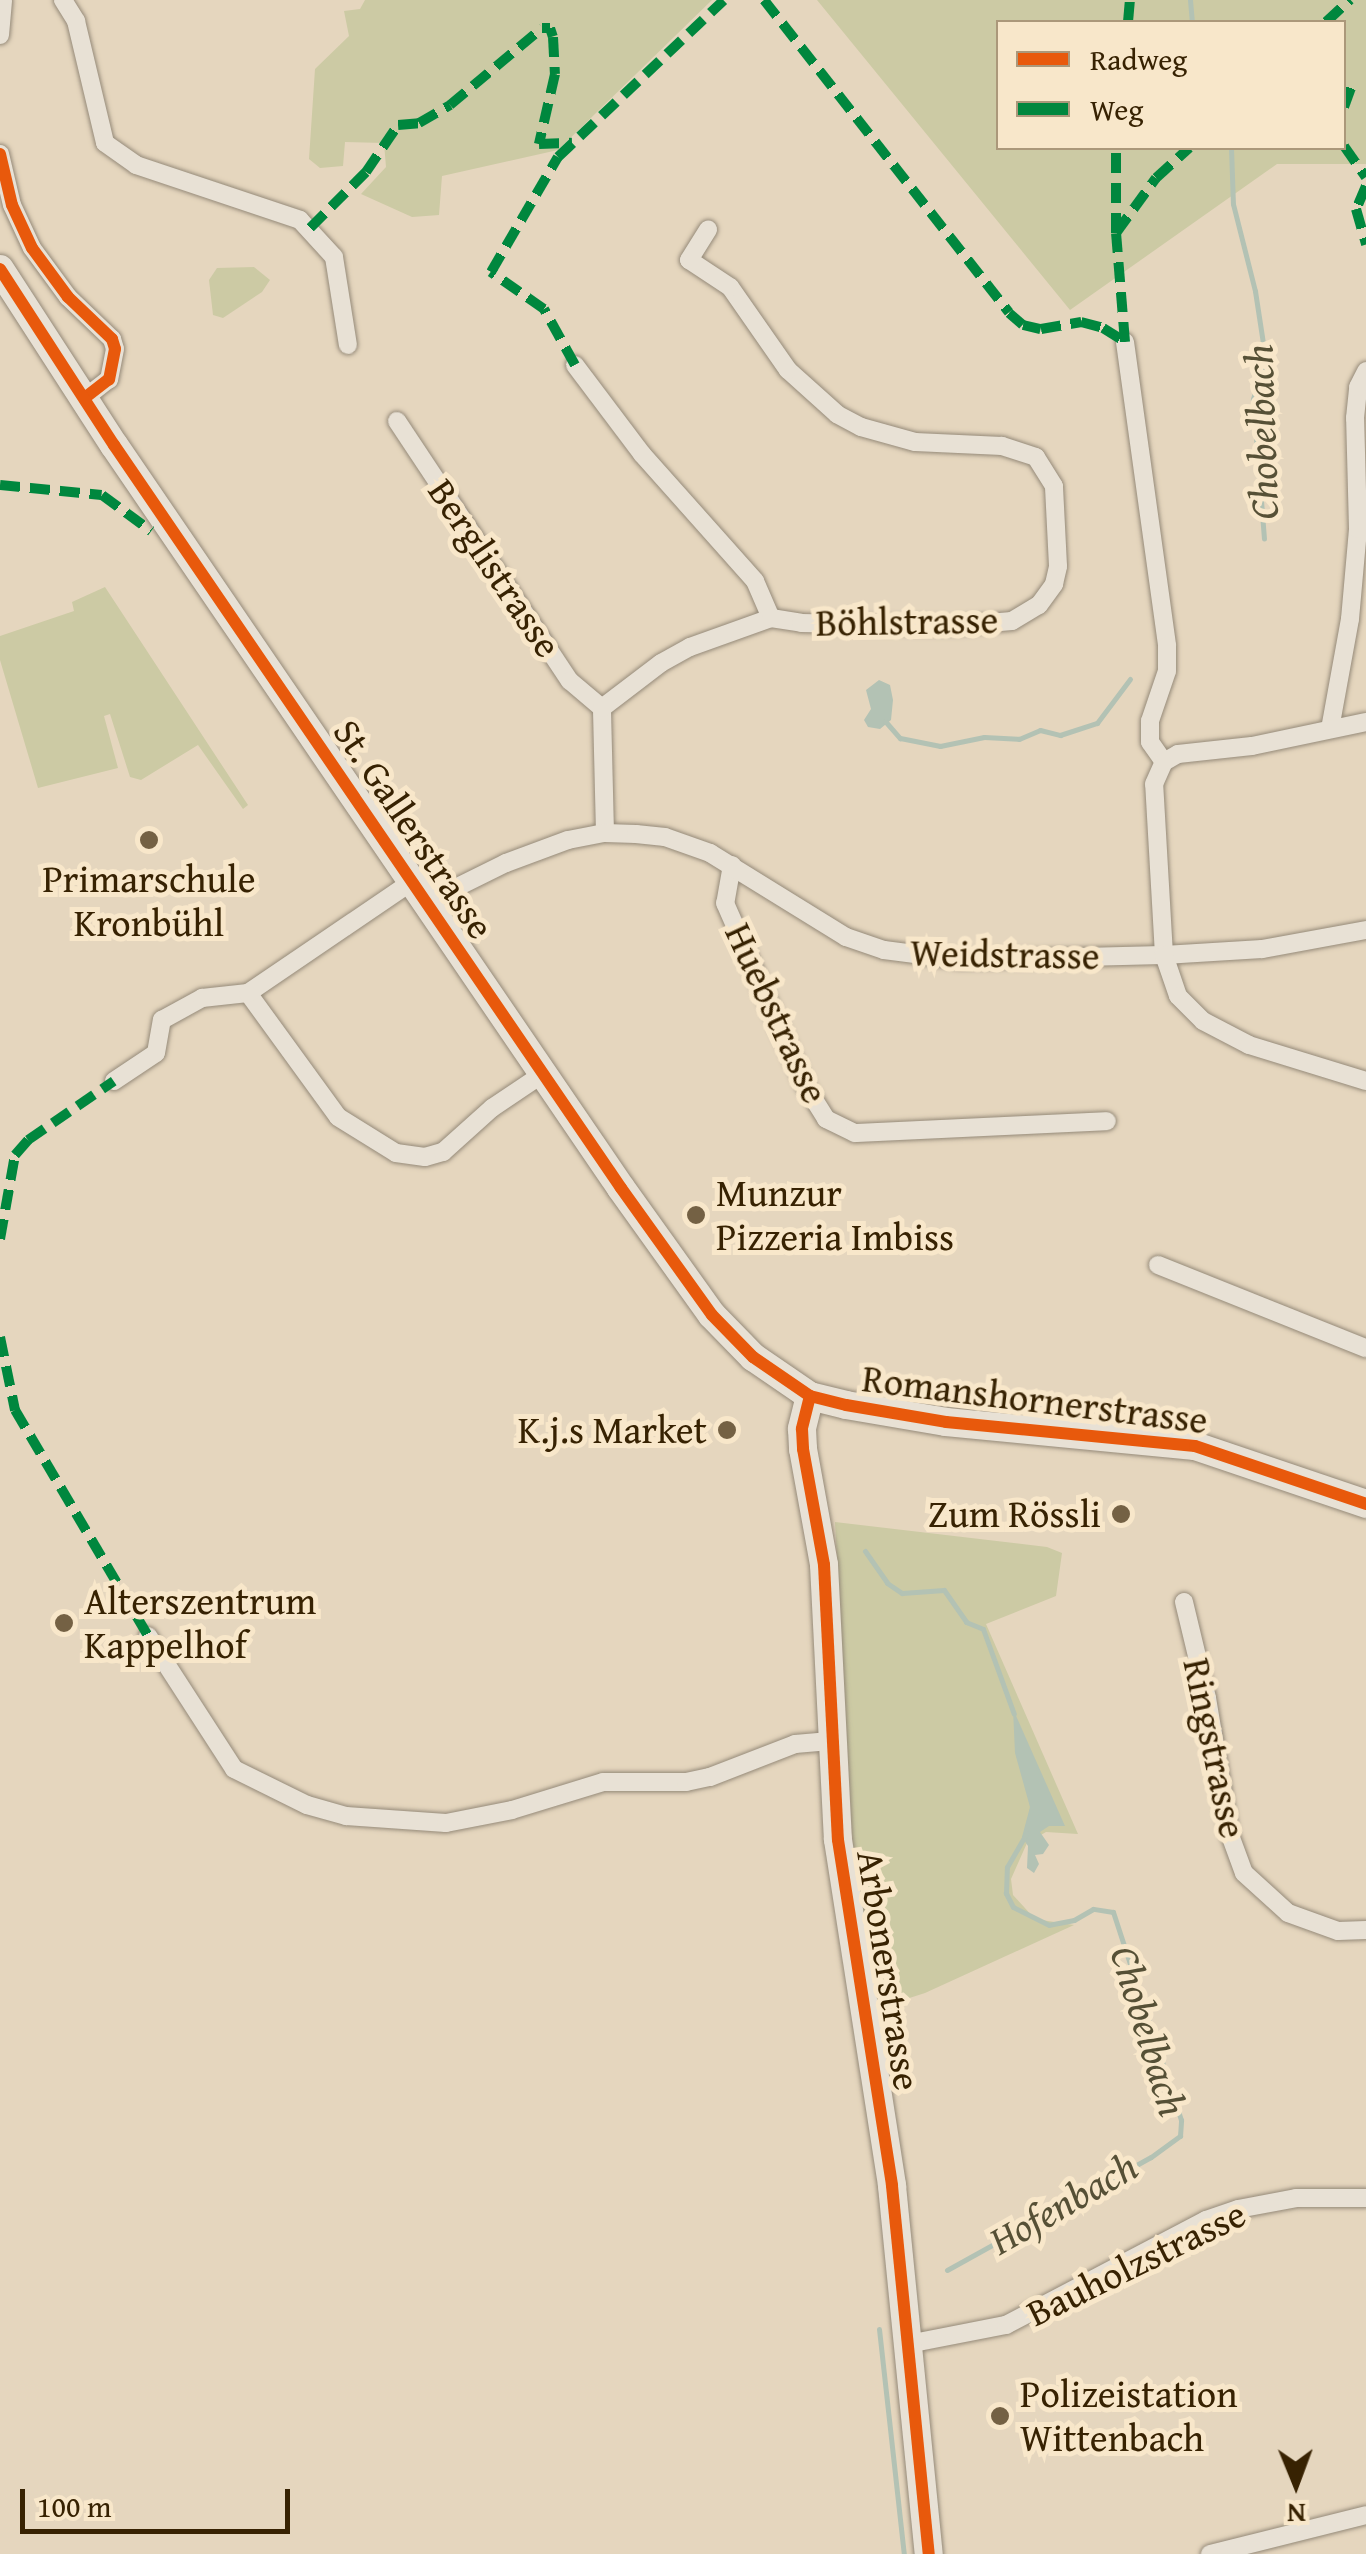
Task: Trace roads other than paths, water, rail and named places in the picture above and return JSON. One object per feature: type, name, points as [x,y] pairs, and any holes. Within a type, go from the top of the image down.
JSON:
[{"type":"main road","name":"St. Gallerstrasse","points":[[0,269],[712,1316],[752,1357],[810,1396]]},
{"type":"main road","name":"Romanshornerstrasse","points":[[810,1396],[901,1416],[1195,1446],[1366,1504]]},
{"type":"main road","name":"Arbonerstrasse","points":[[810,1396],[802,1436],[823,1554],[845,1903],[881,2111],[929,2554]]},
{"type":"street","points":[[0,35],[3,0]]},
{"type":"street","points":[[64,0],[76,21],[106,143],[118,156],[136,165],[286,215],[310,228],[334,257],[348,345]]},
{"type":"street","points":[[0,154],[12,206],[32,248],[68,296],[112,339],[116,350],[109,379],[86,398]]},
{"type":"street","name":"Böhlstrasse","points":[[602,708],[661,663],[690,647],[771,618],[800,624],[954,626],[1012,620],[1039,604],[1054,584],[1058,566],[1054,486],[1036,457],[1002,446],[915,442],[861,427],[836,414],[788,370],[730,286],[689,260],[708,229]]},
{"type":"street","points":[[1125,342],[1168,646],[1167,671],[1150,721],[1150,742],[1164,762]]},
{"type":"street","points":[[575,364],[642,454],[755,581],[771,618]]},
{"type":"street","points":[[1330,729],[1362,528],[1355,418],[1358,386],[1366,371]]},
{"type":"street","name":"Berglistrasse","points":[[397,421],[570,680],[602,708]]},
{"type":"street","points":[[602,708],[605,832]]},
{"type":"street","points":[[1366,722],[1178,754],[1164,762],[1154,784],[1164,954],[1178,996],[1204,1021],[1248,1045],[1366,1080]]},
{"type":"street","name":"Weidstrasse","points":[[248,993],[420,891],[605,832],[664,837],[732,865],[846,937],[884,950],[961,960],[1262,949],[1366,930]]},
{"type":"street","name":"Huebstrasse","points":[[732,865],[725,903],[805,1085],[826,1118],[855,1133],[1107,1122]]},
{"type":"street","points":[[114,1082],[156,1052],[162,1020],[202,998],[248,993],[306,1078],[347,1126],[396,1153],[425,1157],[442,1152],[492,1108],[544,1073]]},
{"type":"street","points":[[1158,1265],[1366,1348]]},
{"type":"street","name":"Ringstrasse","points":[[1184,1602],[1207,1698],[1230,1835],[1244,1872],[1269,1900],[1299,1918],[1338,1931],[1366,1930]]},
{"type":"street","points":[[148,1636],[234,1769],[307,1805],[346,1816],[446,1824],[512,1810],[603,1782],[686,1782],[710,1777],[795,1744],[833,1742]]},
{"type":"street","name":"Bauholzstrasse","points":[[908,2344],[1006,2325],[1206,2220],[1238,2209],[1296,2198],[1366,2198]]},
{"type":"street","points":[[1210,2554],[1366,2515]]},
{"type":"waterway","name":"Chobelbach","points":[[1190,0],[1192,20]]},
{"type":"waterway","name":"Chobelbach","points":[[1231,150],[1233,204],[1255,291],[1265,356],[1253,399],[1264,539]]},
{"type":"waterway","name":"Chobelbach","points":[[885,721],[900,738],[940,746],[984,737],[1019,739],[1040,730],[1060,735],[1097,723],[1130,679]]},
{"type":"waterway","name":"Chobelbach","points":[[865,1551],[887,1583],[902,1593],[944,1590],[966,1622],[983,1629],[1014,1714]]},
{"type":"waterway","name":"Chobelbach","points":[[947,2270],[1151,2157],[1180,2136],[1181,2120],[1113,1912],[1093,1909],[1074,1920],[1049,1925],[1013,1907],[1006,1893],[1007,1867],[1027,1833]]},
{"type":"waterway","name":"Hofenbach","points":[[879,2329],[904,2554]]},
{"type":"place","name":"Primarschule Kronbühl","points":[[149,840]]},
{"type":"place","name":"Munzur Pizzeria Imbiss","points":[[696,1215]]},
{"type":"place","name":"K.j.s Market","points":[[727,1430]]},
{"type":"place","name":"Zum Rössli","points":[[1121,1514]]},
{"type":"place","name":"Alterszentrum Kappelhof","points":[[64,1623]]},
{"type":"place","name":"Polizeistation Wittenbach","points":[[1000,2416]]}]
